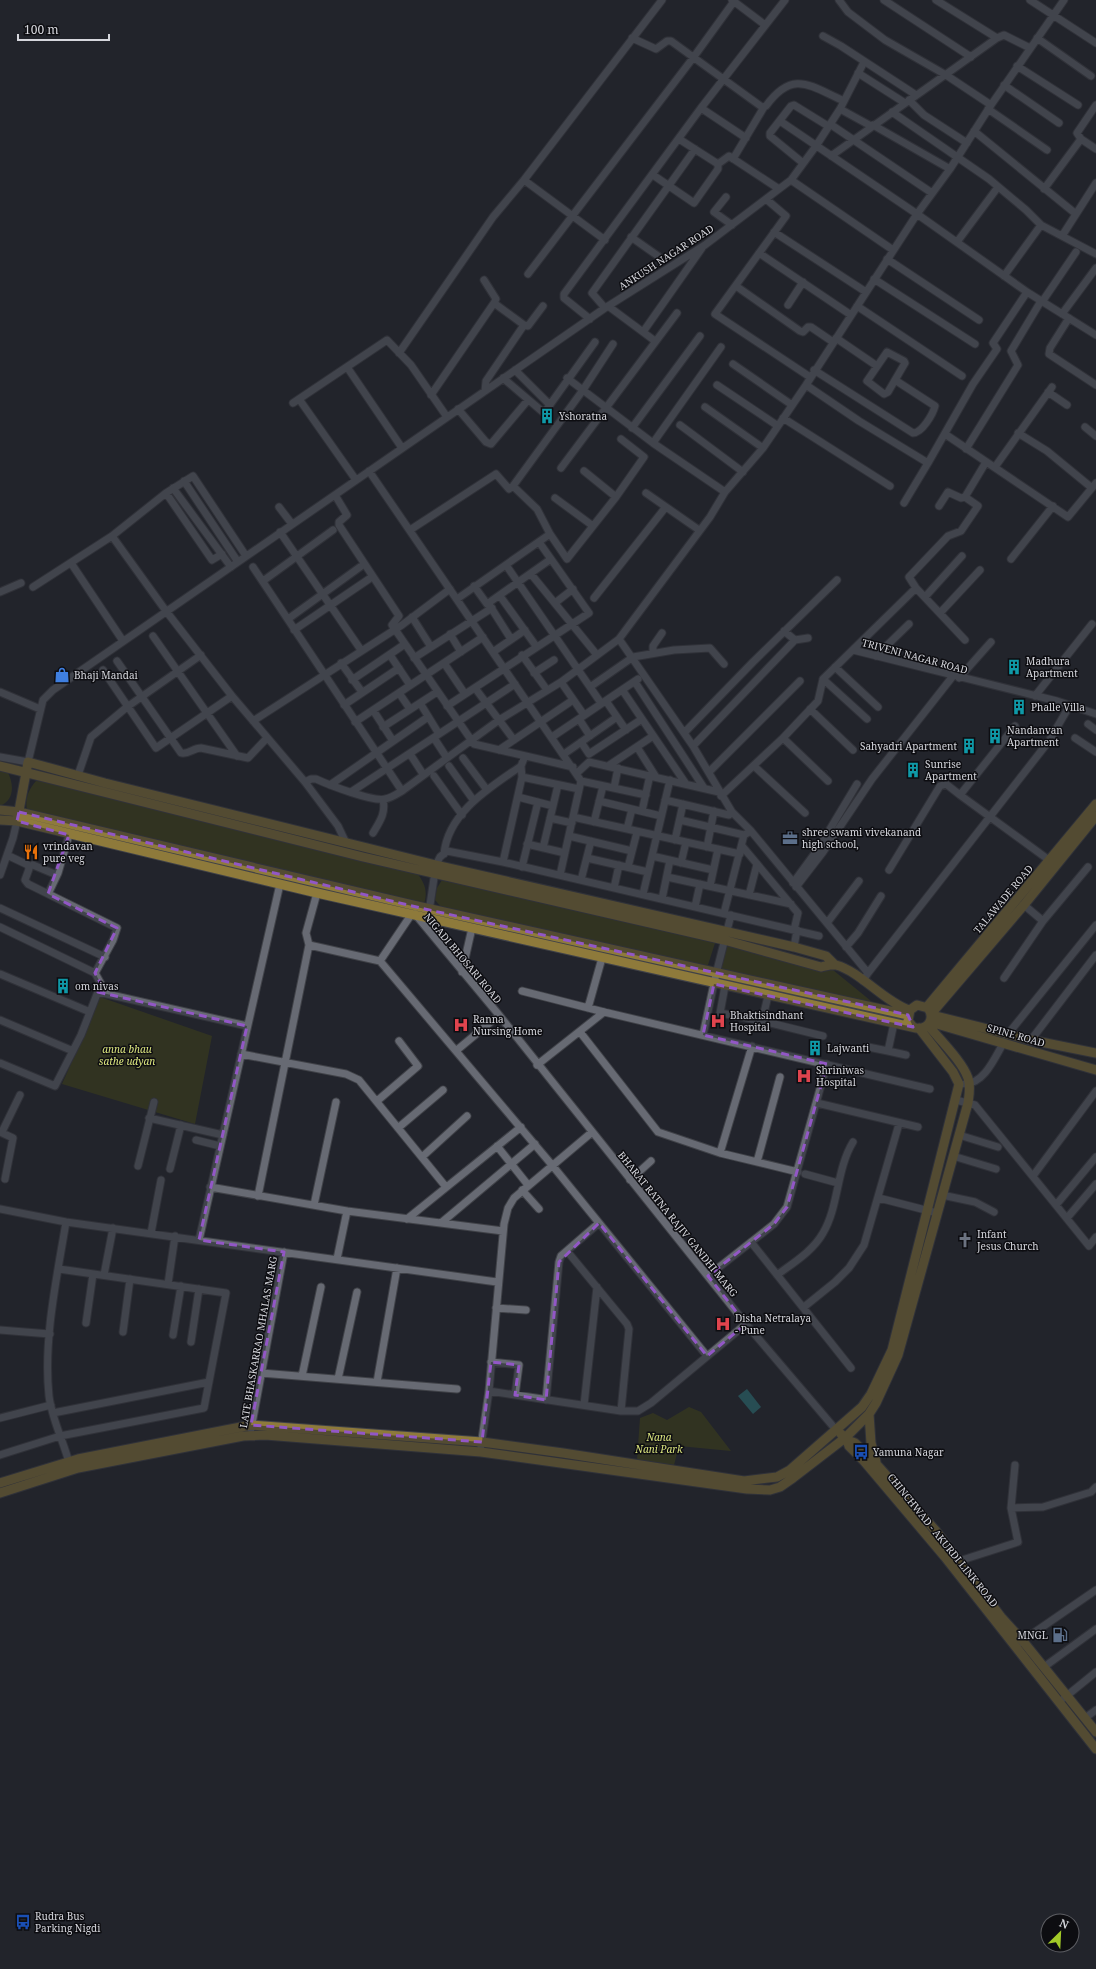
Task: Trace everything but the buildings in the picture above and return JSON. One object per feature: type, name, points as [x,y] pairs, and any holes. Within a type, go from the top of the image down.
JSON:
[{"type":"main road","points":[[17,821],[28,762],[346,843],[435,869],[727,931],[826,956],[834,964],[853,974],[865,977],[896,1005],[909,1013]]},
{"type":"main road","points":[[0,766],[435,869],[724,940],[821,967],[834,964]]},
{"type":"main road","name":"TALAWADE ROAD","points":[[926,1020],[1024,905],[1096,804]]},
{"type":"main road","points":[[0,810],[19,812],[429,909],[716,974],[909,1013]]},
{"type":"main road","name":"TALAWADE ROAD","points":[[926,1020],[1053,863],[1096,816]]},
{"type":"main road","name":"SPINE ROAD","points":[[0,820],[17,821],[69,835],[317,894],[768,996],[894,1023],[926,1020],[966,1028],[1006,1038],[1096,1070]]},
{"type":"main road","points":[[0,1483],[229,1428],[251,1425],[482,1442],[744,1481],[777,1477],[789,1470],[837,1431],[862,1407],[871,1394],[892,1350],[932,1212],[942,1195],[968,1103],[969,1084],[961,1066],[916,1005],[909,1013],[908,1021],[926,1020]]},
{"type":"main road","points":[[0,1493],[70,1466],[251,1435],[265,1434],[480,1452],[686,1482],[747,1489],[770,1490],[780,1487],[846,1439],[869,1414],[895,1364],[925,1261],[932,1212],[959,1084],[926,1020]]},
{"type":"main road","name":"SPINE ROAD","points":[[1006,1038],[1030,1040],[1095,1051]]},
{"type":"main road","points":[[869,1414],[871,1443],[876,1464]]},
{"type":"main road","points":[[837,1431],[846,1439]]},
{"type":"main road","name":"CHINCHWAD - AKURDI LINK ROAD","points":[[846,1439],[855,1442],[936,1531],[997,1612],[1022,1640],[1096,1732]]},
{"type":"main road","name":"CHINCHWAD - AKURDI LINK ROAD","points":[[846,1439],[849,1446],[864,1461],[945,1557],[1096,1749]]},
{"type":"street","points":[[399,353],[493,217],[524,180],[662,0]]},
{"type":"street","points":[[528,274],[693,58],[733,0],[765,25]]},
{"type":"street","points":[[590,319],[563,296],[701,108],[785,0]]},
{"type":"street","points":[[884,0],[971,57]]},
{"type":"street","points":[[936,0],[997,38]]},
{"type":"street","points":[[1030,0],[1096,43]]},
{"type":"street","points":[[305,782],[311,779],[316,779],[351,792],[383,800],[402,791],[424,774],[472,742],[499,720],[561,682],[619,639],[710,517],[725,492],[763,448],[806,386],[814,370],[917,214],[950,169],[989,107],[1037,38],[1055,15],[1064,0]]},
{"type":"street","points":[[843,2],[848,12],[886,40],[946,74],[1047,150]]},
{"type":"street","points":[[831,156],[872,125],[997,38],[1004,35],[1030,48]]},
{"type":"street","points":[[823,36],[864,62],[883,72],[916,95]]},
{"type":"street","points":[[632,38],[656,49],[667,41],[671,41],[759,106],[764,107]]},
{"type":"street","points":[[1037,38],[1091,76]]},
{"type":"street","name":"ANKUSH NAGAR ROAD","points":[[28,762],[43,700],[53,690],[607,307],[705,245],[791,180],[816,146],[840,109],[864,62]]},
{"type":"street","points":[[1017,66],[1078,105]]},
{"type":"street","points":[[858,73],[907,102],[967,143]]},
{"type":"street","points":[[733,159],[764,107],[779,90],[786,86],[801,83],[844,101]]},
{"type":"street","points":[[1004,85],[1059,123]]},
{"type":"street","points":[[803,163],[770,136],[791,106],[794,105],[853,140],[932,194]]},
{"type":"street","points":[[1096,105],[1077,133],[1081,139],[1096,149]]},
{"type":"street","points":[[701,108],[746,138]]},
{"type":"street","points":[[840,109],[872,125],[950,169]]},
{"type":"street","points":[[892,112],[958,156],[998,186],[1041,225],[1096,254]]},
{"type":"street","points":[[780,121],[917,214],[1026,292],[1096,336]]},
{"type":"street","points":[[974,131],[1076,214]]},
{"type":"street","points":[[679,139],[718,164]]},
{"type":"street","points":[[1044,189],[1081,139]]},
{"type":"street","points":[[655,341],[607,307],[592,293],[695,150]]},
{"type":"street","points":[[653,175],[694,203],[718,169],[718,164],[729,156],[779,189]]},
{"type":"street","points":[[524,180],[605,240]]},
{"type":"street","points":[[791,180],[893,250]]},
{"type":"street","points":[[1062,236],[1096,183]]},
{"type":"street","points":[[957,242],[998,186]]},
{"type":"street","points":[[726,197],[714,212],[732,225]]},
{"type":"street","points":[[766,199],[786,216],[715,314],[810,377]]},
{"type":"street","points":[[1004,276],[1041,225]]},
{"type":"street","points":[[774,232],[866,292]]},
{"type":"street","points":[[631,238],[658,256]]},
{"type":"street","points":[[643,332],[705,245]]},
{"type":"street","points":[[966,449],[1018,365],[1011,351],[1042,301],[1076,252]]},
{"type":"street","points":[[759,253],[851,315]]},
{"type":"street","points":[[887,260],[979,320]]},
{"type":"street","points":[[1062,314],[1096,268]]},
{"type":"street","points":[[874,279],[975,344]]},
{"type":"street","points":[[431,395],[496,299],[484,280]]},
{"type":"street","points":[[788,305],[803,282]]},
{"type":"street","points":[[736,286],[800,331],[803,332],[808,327],[811,327],[877,366]]},
{"type":"street","points":[[904,503],[973,384],[998,349],[993,343],[1026,292]]},
{"type":"street","points":[[494,303],[524,325],[528,326],[543,306]]},
{"type":"street","points":[[856,306],[962,376]]},
{"type":"street","points":[[561,468],[677,313]]},
{"type":"street","points":[[1069,318],[1050,348],[1049,354],[1096,385]]},
{"type":"street","points":[[485,391],[486,381],[524,325]]},
{"type":"street","points":[[632,428],[700,336]]},
{"type":"street","points":[[356,480],[296,401],[387,340],[411,365],[447,417]]},
{"type":"street","points":[[503,378],[544,413],[567,378],[596,342]]},
{"type":"street","points":[[410,530],[496,474],[509,489],[513,486],[583,390],[613,344]]},
{"type":"street","points":[[653,443],[721,347]]},
{"type":"street","points":[[887,352],[904,361],[904,366],[886,394],[868,384],[868,379],[877,366],[887,352]]},
{"type":"street","points":[[733,364],[792,405]]},
{"type":"street","points":[[347,367],[402,448]]},
{"type":"street","points":[[515,370],[550,405]]},
{"type":"street","points":[[814,370],[886,417],[913,433],[916,433],[935,406],[895,380]]},
{"type":"street","points":[[567,378],[632,428],[725,492]]},
{"type":"street","points":[[717,385],[778,426]]},
{"type":"street","points":[[806,386],[859,421],[928,463]]},
{"type":"street","points":[[995,467],[1050,389],[1068,405]]},
{"type":"street","points":[[458,409],[486,442],[490,444],[528,400]]},
{"type":"street","points":[[705,407],[763,448]]},
{"type":"street","points":[[783,418],[890,486]]},
{"type":"street","points":[[680,424],[743,472]]},
{"type":"street","points":[[1085,427],[1096,436]]},
{"type":"street","points":[[945,434],[1068,517],[1094,485],[1018,433]]},
{"type":"street","points":[[513,486],[537,509],[550,534],[567,559],[616,497],[644,457],[621,439]]},
{"type":"street","points":[[965,497],[986,462]]},
{"type":"street","points":[[369,471],[575,770],[581,781],[560,875]]},
{"type":"street","points":[[584,471],[616,497]]},
{"type":"street","points":[[33,587],[112,536],[166,493],[193,476],[246,556]]},
{"type":"street","points":[[184,482],[238,562]]},
{"type":"street","points":[[173,488],[230,567]]},
{"type":"street","points":[[939,506],[948,492],[960,498],[965,497],[978,506],[961,531],[948,536],[909,576],[916,588],[964,640]]},
{"type":"street","points":[[166,493],[212,560],[222,554]]},
{"type":"street","points":[[646,494],[699,530]]},
{"type":"street","points":[[334,495],[347,515],[339,522],[339,525],[399,616],[392,624],[437,692],[474,744],[575,770],[589,762],[704,788],[720,794]]},
{"type":"street","points":[[554,498],[593,526]]},
{"type":"street","points":[[1011,558],[1053,506]]},
{"type":"street","points":[[279,507],[292,524]]},
{"type":"street","points":[[594,598],[665,508]]},
{"type":"street","points":[[263,581],[333,530]]},
{"type":"street","points":[[280,532],[361,650]]},
{"type":"street","points":[[457,599],[550,534]]},
{"type":"street","points":[[112,536],[166,611],[232,696],[305,782],[338,826],[346,843]]},
{"type":"street","points":[[447,706],[554,634],[573,624],[589,613],[539,542]]},
{"type":"street","points":[[925,597],[962,556]]},
{"type":"street","points":[[414,658],[450,634],[473,622],[500,596],[551,559]]},
{"type":"street","points":[[71,563],[124,641]]},
{"type":"street","points":[[506,565],[590,687],[617,717],[626,730]]},
{"type":"street","points":[[253,567],[402,791]]},
{"type":"street","points":[[288,619],[360,567]]},
{"type":"street","points":[[940,613],[980,570]]},
{"type":"street","points":[[531,574],[597,655]]},
{"type":"street","points":[[294,630],[369,580]]},
{"type":"street","points":[[684,734],[784,631],[837,580]]},
{"type":"street","points":[[0,592],[21,583]]},
{"type":"street","points":[[474,586],[486,604],[490,605],[512,639]]},
{"type":"street","points":[[853,650],[916,588]]},
{"type":"street","points":[[253,721],[395,629],[450,589]]},
{"type":"street","points":[[555,603],[573,589]]},
{"type":"street","points":[[500,596],[536,646]]},
{"type":"street","points":[[412,617],[432,646]]},
{"type":"street","points":[[876,656],[909,624]]},
{"type":"street","points":[[1034,696],[1092,624]]},
{"type":"street","points":[[494,652],[525,630]]},
{"type":"street","points":[[784,631],[796,640]]},
{"type":"street","points":[[653,653],[653,646],[662,633]]},
{"type":"street","points":[[450,634],[461,652]]},
{"type":"street","points":[[153,636],[237,756]]},
{"type":"street","points":[[355,722],[483,637]]},
{"type":"street","points":[[692,746],[796,640],[808,638]]},
{"type":"street","points":[[619,639],[633,657],[709,772],[720,794],[732,812],[751,831],[846,947],[865,977],[989,816],[1049,741],[1070,706]]},
{"type":"street","points":[[795,885],[823,852],[872,779],[956,677],[991,642]]},
{"type":"street","points":[[352,680],[405,644]]},
{"type":"street","points":[[590,687],[633,657],[653,653],[710,648],[724,664]]},
{"type":"street","name":"TRIVENI NAGAR ROAD","points":[[823,679],[853,650],[1034,696],[1096,714]]},
{"type":"street","points":[[78,775],[91,737],[127,707],[201,655]]},
{"type":"street","points":[[390,655],[410,685]]},
{"type":"street","points":[[522,655],[547,690]]},
{"type":"street","points":[[534,673],[554,660]]},
{"type":"street","points":[[117,661],[179,752],[183,754],[198,748],[246,758],[250,756],[267,738]]},
{"type":"street","points":[[341,663],[362,692]]},
{"type":"street","points":[[444,663],[464,694]]},
{"type":"street","points":[[835,667],[878,707]]},
{"type":"street","points":[[344,705],[399,668]]},
{"type":"street","points":[[103,670],[156,748],[232,696]]},
{"type":"street","points":[[552,737],[603,702],[623,691],[644,675]]},
{"type":"street","points":[[720,794],[754,766],[818,701],[823,679],[867,719]]},
{"type":"street","points":[[709,772],[800,681]]},
{"type":"street","points":[[561,682],[573,700],[590,736]]},
{"type":"street","points":[[635,682],[704,788]]},
{"type":"street","points":[[351,792],[516,684]]},
{"type":"street","points":[[475,688],[514,740]]},
{"type":"street","points":[[623,691],[686,784]]},
{"type":"street","points":[[0,692],[40,709]]},
{"type":"street","points":[[383,727],[437,692]]},
{"type":"street","points":[[399,693],[410,709]]},
{"type":"street","points":[[499,750],[573,700]]},
{"type":"street","points":[[420,703],[447,758]]},
{"type":"street","points":[[810,709],[853,750]]},
{"type":"street","points":[[372,710],[393,741]]},
{"type":"street","points":[[330,785],[428,717]]},
{"type":"street","points":[[564,754],[617,717]]},
{"type":"street","points":[[581,742],[590,754],[642,719]]},
{"type":"street","points":[[1088,724],[1096,730]]},
{"type":"street","points":[[960,795],[1015,726]]},
{"type":"street","points":[[608,766],[653,736]]},
{"type":"street","points":[[783,738],[828,781]]},
{"type":"street","points":[[1075,738],[1096,752]]},
{"type":"street","points":[[637,747],[653,776],[642,811]]},
{"type":"street","points":[[410,754],[424,774]]},
{"type":"street","points":[[503,862],[522,777],[521,766],[525,756]]},
{"type":"street","points":[[0,757],[28,762]]},
{"type":"street","points":[[463,758],[487,790]]},
{"type":"street","points":[[449,766],[474,801]]},
{"type":"street","points":[[444,854],[446,839],[462,815],[474,801],[521,766]]},
{"type":"street","points":[[754,766],[804,813]]},
{"type":"street","points":[[614,788],[618,768]]},
{"type":"street","points":[[434,776],[462,815]]},
{"type":"street","points":[[522,777],[579,789]]},
{"type":"street","points":[[643,894],[670,780]]},
{"type":"street","points":[[581,781],[646,795]]},
{"type":"street","points":[[795,885],[857,784]]},
{"type":"street","points":[[889,870],[940,786],[946,784],[1053,863]]},
{"type":"street","points":[[543,848],[558,785]]},
{"type":"street","points":[[594,822],[603,786]]},
{"type":"street","points":[[518,797],[553,806]]},
{"type":"street","points":[[373,833],[383,817],[385,809],[383,800]]},
{"type":"street","points":[[665,800],[729,815],[732,812]]},
{"type":"street","points":[[599,801],[661,816]]},
{"type":"street","points":[[522,867],[538,802]]},
{"type":"street","points":[[675,840],[683,804]]},
{"type":"street","points":[[627,829],[632,809]]},
{"type":"street","points":[[707,847],[714,811]]},
{"type":"street","points":[[550,818],[594,822],[740,854]]},
{"type":"street","points":[[680,820],[744,836]]},
{"type":"street","points":[[0,875],[13,838],[17,821]]},
{"type":"street","points":[[703,1035],[727,931],[730,891],[744,836],[751,831]]},
{"type":"street","points":[[628,867],[637,832]]},
{"type":"street","points":[[48,894],[57,875],[69,835]]},
{"type":"street","points":[[569,836],[632,851]]},
{"type":"street","points":[[581,880],[590,841]]},
{"type":"street","points":[[681,863],[686,842]]},
{"type":"street","points":[[528,844],[565,853]]},
{"type":"street","points":[[742,846],[798,913],[794,947]]},
{"type":"street","points":[[710,886],[718,850]]},
{"type":"street","points":[[428,918],[435,869],[440,857],[447,851],[503,862],[643,894],[818,936]]},
{"type":"street","points":[[7,855],[28,865],[29,869],[25,882],[117,928],[105,957],[95,974]]},
{"type":"street","points":[[652,856],[713,870]]},
{"type":"street","points":[[586,858],[648,872]]},
{"type":"street","points":[[662,899],[670,860]]},
{"type":"street","points":[[749,895],[757,864]]},
{"type":"street","points":[[33,865],[57,875]]},
{"type":"street","points":[[614,888],[619,865]]},
{"type":"street","points":[[1004,978],[1043,921],[1088,867]]},
{"type":"street","points":[[667,877],[791,904]]},
{"type":"street","points":[[826,923],[859,882]]},
{"type":"street","points":[[199,1240],[280,884]]},
{"type":"street","points":[[695,906],[700,884]]},
{"type":"street","points":[[258,1196],[284,1062],[309,945],[306,933],[317,894]]},
{"type":"street","points":[[846,947],[858,933],[881,896]]},
{"type":"street","points":[[1024,905],[1043,921]]},
{"type":"street","name":"NIGADI BHOSARI ROAD","points":[[417,906],[413,915],[499,1016],[592,1133]]},
{"type":"street","points":[[0,908],[105,957]]},
{"type":"street","points":[[380,961],[413,915]]},
{"type":"street","points":[[959,1084],[969,1084],[983,1076],[1006,1038],[1096,925]]},
{"type":"street","points":[[0,928],[95,974],[101,984],[73,1051],[55,1086],[0,1063]]},
{"type":"street","points":[[462,972],[472,928]]},
{"type":"street","points":[[309,945],[380,961],[521,1127],[707,1356]]},
{"type":"street","points":[[1030,1040],[1096,955]]},
{"type":"street","points":[[588,1008],[602,958]]},
{"type":"street","points":[[0,974],[90,1012]]},
{"type":"street","points":[[725,986],[720,1013],[762,1021],[823,1036]]},
{"type":"street","points":[[522,991],[604,1012],[930,1089]]},
{"type":"street","points":[[98,992],[247,1026]]},
{"type":"street","points":[[762,1021],[768,996]]},
{"type":"street","points":[[537,1065],[604,1012]]},
{"type":"street","points":[[457,1050],[499,1016]]},
{"type":"street","points":[[0,1020],[73,1051]]},
{"type":"street","points":[[888,1051],[894,1023]]},
{"type":"street","points":[[580,1032],[658,1132],[720,1153],[838,1183]]},
{"type":"street","points":[[377,1101],[418,1066],[399,1042]]},
{"type":"street","points":[[720,1153],[742,1077],[747,1069],[752,1046]]},
{"type":"street","points":[[868,1047],[906,1055]]},
{"type":"street","points":[[241,1054],[353,1076],[363,1084],[446,1187]]},
{"type":"street","points":[[708,1276],[782,1216],[791,1199],[801,1173],[827,1064]]},
{"type":"street","points":[[757,1162],[780,1077]]},
{"type":"street","points":[[398,1128],[443,1090]]},
{"type":"street","points":[[1033,1176],[1096,1091]]},
{"type":"street","points":[[5,1179],[13,1138],[1,1132],[20,1095]]},
{"type":"street","points":[[956,1100],[975,1105],[1089,1246],[1096,1238]]},
{"type":"street","points":[[138,1166],[154,1102]]},
{"type":"street","points":[[314,1205],[336,1102]]},
{"type":"street","points":[[817,1103],[899,1124],[918,1127]]},
{"type":"street","points":[[422,1157],[467,1116]]},
{"type":"street","points":[[149,1118],[223,1135]]},
{"type":"street","points":[[804,1308],[835,1282],[858,1256],[870,1230],[899,1124]]},
{"type":"street","points":[[170,1169],[181,1125]]},
{"type":"street","points":[[408,1218],[521,1127]]},
{"type":"street","points":[[480,1452],[489,1391],[503,1231],[508,1208],[514,1198],[522,1190],[592,1133]]},
{"type":"street","name":"BHARAT RATNA RAJIV GANDHI MARG","points":[[592,1133],[746,1324],[837,1431]]},
{"type":"street","points":[[959,1135],[998,1147]]},
{"type":"street","points":[[196,1140],[220,1146]]},
{"type":"street","points":[[777,1275],[807,1252],[823,1233],[830,1214],[838,1183],[853,1142]]},
{"type":"street","points":[[441,1223],[535,1144]]},
{"type":"street","points":[[497,1146],[528,1185]]},
{"type":"street","points":[[953,1156],[996,1169]]},
{"type":"street","points":[[1056,1205],[1096,1157]]},
{"type":"street","points":[[630,1180],[651,1161]]},
{"type":"street","points":[[152,1233],[162,1180]]},
{"type":"street","points":[[1067,1218],[1096,1184]]},
{"type":"street","points":[[210,1187],[347,1210],[503,1231]]},
{"type":"street","points":[[522,1190],[539,1209]]},
{"type":"street","points":[[942,1195],[975,1202],[994,1212]]},
{"type":"street","points":[[879,1198],[932,1212]]},
{"type":"street","points":[[0,1209],[66,1222],[498,1282]]},
{"type":"street","points":[[337,1259],[347,1210]]},
{"type":"street","points":[[66,1222],[50,1334],[48,1382],[53,1413],[70,1466]]},
{"type":"street","points":[[546,1400],[559,1262],[561,1256],[599,1222]]},
{"type":"street","points":[[104,1275],[113,1228]]},
{"type":"street","points":[[168,1284],[175,1236]]},
{"type":"street","points":[[751,1242],[850,1368]]},
{"type":"street","points":[[567,1251],[627,1324],[629,1329],[621,1411]]},
{"type":"street","name":"LATE BHASKARRAO MHALAS MARG","points":[[251,1435],[251,1425],[260,1373],[284,1252]]},
{"type":"street","points":[[377,1382],[397,1268]]},
{"type":"street","points":[[0,1455],[60,1436],[204,1408],[226,1293],[59,1269]]},
{"type":"street","points":[[86,1323],[93,1274]]},
{"type":"street","points":[[123,1332],[130,1279]]},
{"type":"street","points":[[173,1335],[181,1286]]},
{"type":"street","points":[[302,1376],[321,1287]]},
{"type":"street","points":[[584,1406],[597,1287]]},
{"type":"street","points":[[191,1342],[199,1289]]},
{"type":"street","points":[[338,1379],[357,1292]]},
{"type":"street","points":[[496,1308],[526,1310]]},
{"type":"street","points":[[489,1391],[621,1411],[638,1411],[645,1407],[746,1324]]},
{"type":"street","points":[[0,1330],[50,1334]]},
{"type":"street","points":[[491,1362],[519,1365],[515,1395]]},
{"type":"street","points":[[260,1373],[457,1389]]},
{"type":"street","points":[[53,1413],[210,1382]]},
{"type":"street","points":[[0,1418],[51,1405]]},
{"type":"street","points":[[959,1561],[1018,1542],[1011,1508],[1015,1465]]},
{"type":"street","points":[[1011,1508],[1043,1507],[1091,1492],[1096,1487]]},
{"type":"street","points":[[1014,1646],[1096,1590]]},
{"type":"street","points":[[1044,1667],[1096,1630]]},
{"type":"street","points":[[1059,1702],[1096,1672]]},
{"type":"street","points":[[1085,1718],[1096,1710]]},
{"type":"highlighted area","points":[[19,812],[429,910],[908,1015],[913,1027],[714,984],[703,1035],[827,1064],[787,1207],[774,1224],[708,1276],[746,1324],[707,1356],[599,1223],[559,1262],[546,1400],[515,1395],[519,1365],[491,1362],[482,1442],[251,1425],[284,1252],[199,1240],[247,1026],[98,992],[101,984],[95,973],[117,928],[48,894],[69,835],[17,821]]},
{"type":"green space","points":[[0,768],[7,771],[11,781],[12,791],[8,800],[0,806]]},
{"type":"green space","points":[[36,781],[48,782],[416,872],[422,880],[426,891],[424,904],[27,811],[26,803],[28,795]]},
{"type":"green space","points":[[442,880],[715,943],[707,968],[442,908],[435,900],[437,888]]},
{"type":"green space","points":[[726,945],[833,970],[871,1001],[873,1006],[720,972]]},
{"type":"green space","name":"anna bhau sathe udyan","points":[[100,997],[212,1036],[195,1124],[62,1084]]},
{"type":"green space","name":"Nana Nani Park","points":[[689,1407],[701,1412],[731,1451],[679,1446],[674,1465],[637,1460],[640,1418],[653,1413],[667,1420]]},
{"type":"water","points":[[747,1389],[761,1407],[753,1414],[738,1396]]},
{"type":"place","name":"Yshoratna","points":[[547,416]]},
{"type":"place","name":"Madhura Apartment","points":[[1014,667]]},
{"type":"place","name":"Bhaji Mandai","points":[[62,675]]},
{"type":"place","name":"Phalle Villa","points":[[1019,707]]},
{"type":"place","name":"Nandanvan Apartment","points":[[995,736]]},
{"type":"place","name":"Sahyadri Apartment","points":[[969,746]]},
{"type":"place","name":"Sunrise Apartment","points":[[913,770]]},
{"type":"place","name":"shree swami vivekanand high school,","points":[[790,838]]},
{"type":"place","name":"vrindavan pure veg","points":[[31,852]]},
{"type":"place","name":"om nivas","points":[[63,986]]},
{"type":"place","name":"Bhaktisindhant Hospital","points":[[718,1021]]},
{"type":"place","name":"Ranna Nursing Home","points":[[461,1025]]},
{"type":"place","name":"Lajwanti","points":[[815,1048]]},
{"type":"place","name":"Shriniwas Hospital","points":[[804,1076]]},
{"type":"place","name":"Infant Jesus Church","points":[[965,1240]]},
{"type":"place","name":"Disha Netralaya - Pune","points":[[723,1324]]},
{"type":"place","name":"Yamuna Nagar","points":[[861,1452]]},
{"type":"place","name":"MNGL","points":[[1060,1635]]},
{"type":"place","name":"Rudra Bus Parking Nigdi","points":[[23,1922]]}]
